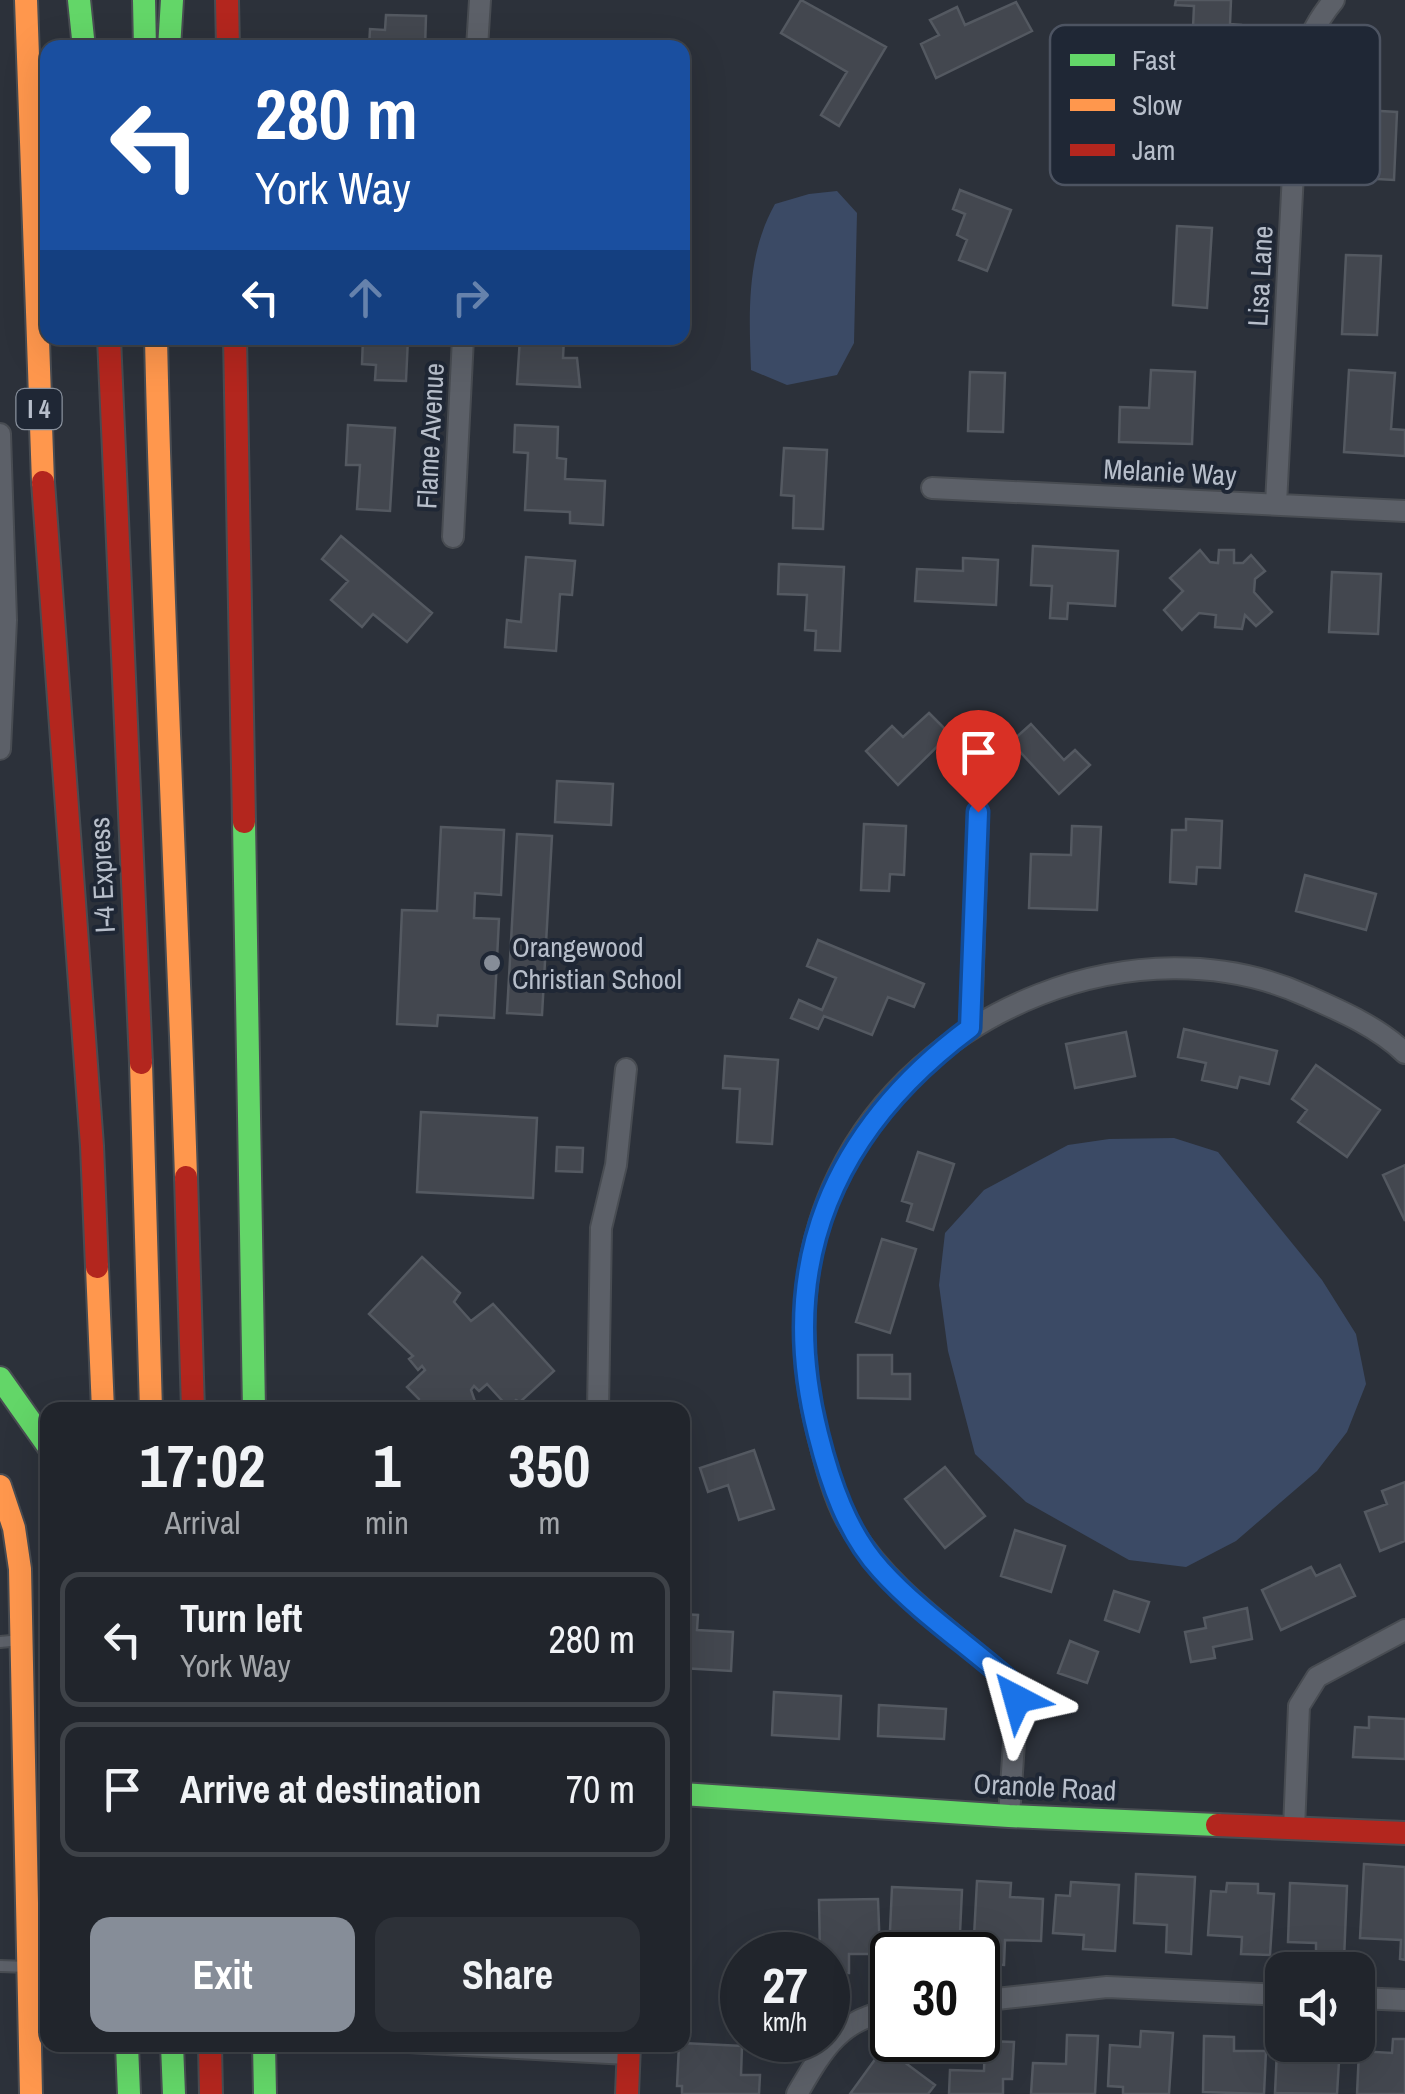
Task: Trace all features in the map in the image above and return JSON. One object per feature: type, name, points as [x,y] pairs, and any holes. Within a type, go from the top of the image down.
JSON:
[{"type":"main road","name":"I 4","points":[[26,0],[45,524],[92,1146],[102,1402]]},
{"type":"main road","points":[[78,0],[83,40]]},
{"type":"main road","points":[[103,0],[104,40]]},
{"type":"main road","points":[[144,0],[146,40]]},
{"type":"main road","points":[[170,40],[172,0]]},
{"type":"main road","points":[[226,0],[228,40]]},
{"type":"main road","name":"I-4 Express","points":[[109,345],[140,1041],[151,1402]]},
{"type":"main road","points":[[156,345],[162,624],[175,865],[194,1402]]},
{"type":"main road","points":[[235,345],[254,1402]]},
{"type":"main road","points":[[0,1378],[40,1435]]},
{"type":"main road","points":[[0,1486],[16,1542],[11,1641],[29,1967],[31,2094]]},
{"type":"main road","name":"Oranole Road","points":[[690,1795],[1009,1816],[1405,1834]]},
{"type":"main road","points":[[127,2052],[128,2094]]},
{"type":"main road","points":[[172,2052],[174,2094]]},
{"type":"main road","points":[[210,2052],[211,2094]]},
{"type":"main road","points":[[264,2052],[265,2094]]},
{"type":"main road","points":[[627,2094],[629,2052]]},
{"type":"street","points":[[478,40],[480,0]]},
{"type":"street","name":"Lisa Lane","points":[[1315,25],[1334,0]]},
{"type":"street","name":"Lisa Lane","points":[[1276,504],[1292,185]]},
{"type":"street","name":"Flame Avenue","points":[[452,537],[462,345]]},
{"type":"street","points":[[0,434],[3,620],[0,749]]},
{"type":"street","name":"Melanie Way","points":[[932,488],[1405,511]]},
{"type":"street","points":[[970,1028],[978,812]]},
{"type":"street","points":[[1009,1816],[1017,1699],[1008,1680],[880,1570],[846,1519],[824,1459],[807,1392],[802,1342],[817,1234],[837,1176],[858,1140],[898,1091],[925,1062],[970,1028],[1063,986],[1118,972],[1166,966],[1226,970],[1283,985],[1344,1012],[1405,1053]]},
{"type":"street","points":[[598,1402],[601,1228],[616,1165],[626,1069]]},
{"type":"street","points":[[1294,1829],[1300,1706],[1317,1677],[1405,1630]]},
{"type":"street","points":[[1000,1998],[1106,1986],[1265,1994]]},
{"type":"street","points":[[1375,1999],[1405,2000]]},
{"type":"street","points":[[797,2094],[829,2040],[870,2016]]},
{"type":"lane","points":[[0,1966],[29,1967]]},
{"type":"water","points":[[837,191],[857,213],[854,343],[837,375],[787,385],[751,370],[750,306],[759,244],[775,204]]},
{"type":"water","points":[[1174,1138],[1218,1152],[1322,1280],[1356,1334],[1366,1384],[1347,1432],[1317,1471],[1236,1541],[1186,1567],[1129,1560],[1026,1502],[975,1454],[948,1351],[939,1285],[945,1233],[984,1190],[1068,1145],[1109,1139]]},
{"type":"building","points":[[801,0],[886,47],[839,126],[821,115],[847,72],[781,33]]},
{"type":"building","points":[[1176,0],[1231,0],[1230,24],[1241,25],[1193,25],[1194,6],[1175,5]]},
{"type":"building","points":[[1016,2],[1032,31],[936,78],[921,44],[939,35],[930,20],[957,7],[965,25]]},
{"type":"building","points":[[386,15],[426,16],[425,40],[369,40],[370,29],[385,30]]},
{"type":"building","points":[[1380,111],[1397,112],[1394,180],[1380,179]]},
{"type":"building","points":[[960,190],[1011,210],[987,271],[959,260],[967,240],[957,235],[965,214],[953,209]]},
{"type":"building","points":[[1177,226],[1212,228],[1207,308],[1173,305]]},
{"type":"building","points":[[1346,255],[1381,256],[1377,335],[1342,334]]},
{"type":"building","points":[[363,345],[408,345],[406,381],[375,380],[376,365],[362,364]]},
{"type":"building","points":[[520,345],[564,345],[563,358],[577,358],[580,387],[517,384]]},
{"type":"building","points":[[1151,370],[1195,372],[1192,444],[1119,442],[1120,407],[1149,408]]},
{"type":"building","points":[[1349,370],[1395,373],[1391,429],[1405,430],[1405,456],[1344,452]]},
{"type":"building","points":[[970,372],[1005,373],[1003,432],[968,431]]},
{"type":"building","points":[[348,425],[395,428],[390,511],[357,509],[360,465],[346,465]]},
{"type":"building","points":[[515,425],[558,427],[557,458],[566,459],[565,479],[605,481],[603,525],[570,523],[570,512],[525,510],[528,453],[514,452]]},
{"type":"building","points":[[784,448],[827,450],[823,529],[793,528],[794,496],[781,495]]},
{"type":"building","points":[[341,536],[432,613],[407,642],[373,614],[362,627],[331,600],[348,581],[322,559]]},
{"type":"building","points":[[1033,546],[1118,551],[1115,606],[1068,603],[1067,619],[1050,618],[1052,586],[1031,585]]},
{"type":"building","points":[[1200,550],[1210,562],[1218,563],[1219,550],[1234,550],[1234,563],[1243,563],[1251,555],[1265,571],[1255,579],[1254,592],[1272,612],[1256,626],[1245,615],[1242,629],[1215,627],[1216,615],[1199,613],[1182,630],[1164,610],[1183,591],[1170,578]]},
{"type":"building","points":[[526,557],[575,561],[572,595],[560,594],[556,651],[505,647],[507,620],[521,622]]},
{"type":"building","points":[[963,558],[998,560],[996,605],[915,601],[917,569],[963,571]]},
{"type":"building","points":[[779,564],[844,567],[840,651],[815,650],[816,631],[805,630],[807,595],[778,594]]},
{"type":"building","points":[[1332,572],[1381,574],[1378,634],[1329,632]]},
{"type":"building","points":[[929,713],[950,734],[898,785],[866,751],[892,726],[903,737]]},
{"type":"building","points":[[1031,724],[1064,760],[1075,750],[1090,765],[1059,794],[1011,742]]},
{"type":"building","points":[[557,781],[613,784],[611,825],[555,822]]},
{"type":"building","points":[[1186,819],[1222,821],[1220,868],[1197,867],[1196,884],[1170,882],[1172,830],[1186,830]]},
{"type":"building","points":[[864,824],[906,826],[904,875],[890,874],[889,891],[861,890]]},
{"type":"building","points":[[1072,826],[1101,827],[1097,910],[1029,908],[1031,854],[1071,855]]},
{"type":"building","points":[[441,827],[504,830],[501,895],[475,893],[474,918],[499,919],[494,1018],[438,1015],[437,1026],[397,1024],[402,910],[437,911]]},
{"type":"building","points":[[517,834],[552,836],[542,1015],[507,1013]]},
{"type":"building","points":[[1305,875],[1376,894],[1366,930],[1296,911]]},
{"type":"building","points":[[818,940],[924,984],[914,1007],[888,997],[872,1035],[824,1016],[818,1029],[791,1018],[799,1000],[822,1010],[836,978],[807,966]]},
{"type":"building","points":[[1184,1029],[1277,1051],[1269,1084],[1240,1077],[1237,1088],[1202,1080],[1206,1063],[1178,1057]]},
{"type":"building","points":[[1126,1032],[1135,1076],[1075,1088],[1066,1044]]},
{"type":"building","points":[[725,1056],[778,1060],[772,1144],[737,1142],[740,1089],[723,1088]]},
{"type":"building","points":[[1316,1065],[1380,1110],[1347,1157],[1298,1122],[1307,1110],[1292,1099]]},
{"type":"building","points":[[421,1112],[537,1118],[533,1198],[417,1192]]},
{"type":"building","points":[[557,1147],[583,1148],[582,1172],[556,1171]]},
{"type":"building","points":[[918,1152],[954,1164],[933,1230],[907,1221],[912,1204],[902,1201]]},
{"type":"building","points":[[1405,1165],[1405,1221],[1383,1175]]},
{"type":"building","points":[[882,1239],[916,1249],[890,1333],[856,1322]]},
{"type":"building","points":[[422,1257],[460,1293],[454,1302],[471,1321],[493,1304],[554,1371],[520,1402],[503,1402],[487,1384],[479,1391],[474,1386],[471,1390],[475,1402],[418,1402],[407,1387],[425,1370],[422,1366],[418,1370],[409,1359],[413,1356],[369,1314]]},
{"type":"building","points":[[858,1355],[892,1355],[892,1374],[910,1374],[910,1399],[858,1398]]},
{"type":"building","points":[[754,1450],[774,1509],[739,1520],[728,1485],[708,1492],[700,1468]]},
{"type":"building","points":[[945,1467],[985,1516],[945,1548],[905,1499]]},
{"type":"building","points":[[1405,1482],[1405,1541],[1380,1551],[1365,1512],[1387,1504],[1382,1491]]},
{"type":"building","points":[[1015,1530],[1065,1546],[1051,1592],[1001,1576]]},
{"type":"building","points":[[1340,1565],[1355,1596],[1281,1630],[1262,1590],[1311,1567],[1316,1576]]},
{"type":"building","points":[[1114,1591],[1149,1602],[1139,1632],[1105,1620]]},
{"type":"building","points":[[1247,1608],[1252,1639],[1213,1647],[1215,1658],[1191,1662],[1185,1632],[1206,1628],[1204,1618]]},
{"type":"building","points":[[690,1614],[698,1615],[697,1630],[733,1632],[731,1671],[690,1668]]},
{"type":"building","points":[[1070,1641],[1098,1652],[1087,1683],[1058,1673]]},
{"type":"building","points":[[774,1692],[841,1696],[839,1739],[772,1735]]},
{"type":"building","points":[[879,1705],[946,1709],[944,1739],[878,1736]]},
{"type":"building","points":[[1369,1717],[1405,1719],[1405,1759],[1353,1757],[1355,1727],[1369,1728]]},
{"type":"building","points":[[1364,1864],[1405,1867],[1405,1960],[1400,1959],[1401,1940],[1360,1938]]},
{"type":"building","points":[[1136,1874],[1195,1877],[1191,1954],[1166,1952],[1167,1925],[1134,1923]]},
{"type":"building","points":[[977,1881],[1011,1883],[1010,1897],[1043,1899],[1041,1941],[1005,1940],[1004,1965],[1000,1965],[1000,1932],[974,1932]]},
{"type":"building","points":[[1071,1882],[1119,1885],[1115,1951],[1083,1949],[1084,1935],[1053,1933],[1056,1895],[1070,1896]]},
{"type":"building","points":[[1227,1883],[1258,1884],[1258,1893],[1274,1894],[1270,1952],[1241,1954],[1242,1937],[1208,1935],[1211,1891],[1226,1892]]},
{"type":"building","points":[[1290,1883],[1347,1886],[1344,1952],[1316,1952],[1316,1943],[1288,1942]]},
{"type":"building","points":[[892,1887],[962,1890],[960,1932],[890,1932]]},
{"type":"building","points":[[878,1899],[879,1932],[870,1932],[870,1954],[850,1954],[850,1932],[820,1932],[819,1900]]},
{"type":"building","points":[[1141,2031],[1173,2033],[1169,2094],[1123,2094],[1123,2087],[1108,2086],[1110,2045],[1140,2047]]},
{"type":"building","points":[[1067,2035],[1098,2036],[1095,2094],[1031,2094],[1033,2063],[1066,2064]]},
{"type":"building","points":[[1204,2036],[1234,2037],[1234,2051],[1265,2051],[1264,2094],[1203,2092]]},
{"type":"building","points":[[1393,2039],[1405,2039],[1405,2094],[1357,2094],[1358,2062],[1375,2062],[1375,2052],[1392,2053]]},
{"type":"building","points":[[1000,2042],[1014,2042],[1012,2079],[1003,2079],[1003,2094],[949,2094],[950,2070],[984,2071],[984,2062],[1000,2062]]},
{"type":"building","points":[[690,2043],[720,2045],[720,2062],[741,2062],[741,2075],[760,2075],[759,2094],[682,2094],[682,2086],[677,2086],[679,2052],[690,2052]]},
{"type":"building","points":[[873,2062],[904,2062],[935,2085],[928,2094],[850,2094]]},
{"type":"building","points":[[1276,2062],[1339,2062],[1337,2094],[1275,2093]]},
{"type":"traffic: fast","points":[[79,0],[83,40]]},
{"type":"traffic: fast","points":[[144,0],[145,40]]},
{"type":"traffic: fast","points":[[170,40],[172,0]]},
{"type":"traffic: fast","points":[[244,822],[254,1402]]},
{"type":"traffic: fast","points":[[0,1378],[40,1435]]},
{"type":"traffic: fast","points":[[690,1795],[1009,1816],[1217,1825]]},
{"type":"traffic: fast","points":[[127,2052],[129,2094]]},
{"type":"traffic: fast","points":[[172,2052],[174,2094]]},
{"type":"traffic: fast","points":[[264,2052],[265,2094]]},
{"type":"traffic: slow","points":[[26,0],[43,482]]},
{"type":"traffic: slow","points":[[156,345],[186,1177]]},
{"type":"traffic: slow","points":[[141,1063],[151,1402]]},
{"type":"traffic: slow","points":[[97,1267],[103,1402]]},
{"type":"traffic: slow","points":[[0,1486],[14,1528],[20,1569],[31,2094]]},
{"type":"traffic: jam","points":[[227,0],[228,40]]},
{"type":"traffic: jam","points":[[109,345],[141,1063]]},
{"type":"traffic: jam","points":[[235,345],[244,822]]},
{"type":"traffic: jam","points":[[43,482],[92,1146],[97,1267]]},
{"type":"traffic: jam","points":[[186,1177],[193,1402]]},
{"type":"traffic: jam","points":[[1217,1825],[1405,1833]]},
{"type":"traffic: jam","points":[[210,2052],[211,2094]]},
{"type":"traffic: jam","points":[[627,2094],[629,2052]]},
{"type":"place","name":"Orangewood Christian School","points":[[492,963]]},
{"type":"route","points":[[978,812],[970,1028],[925,1062],[858,1140],[837,1176],[817,1234],[802,1342],[807,1392],[824,1459],[846,1519],[880,1570],[1008,1680],[1017,1699]]}]
